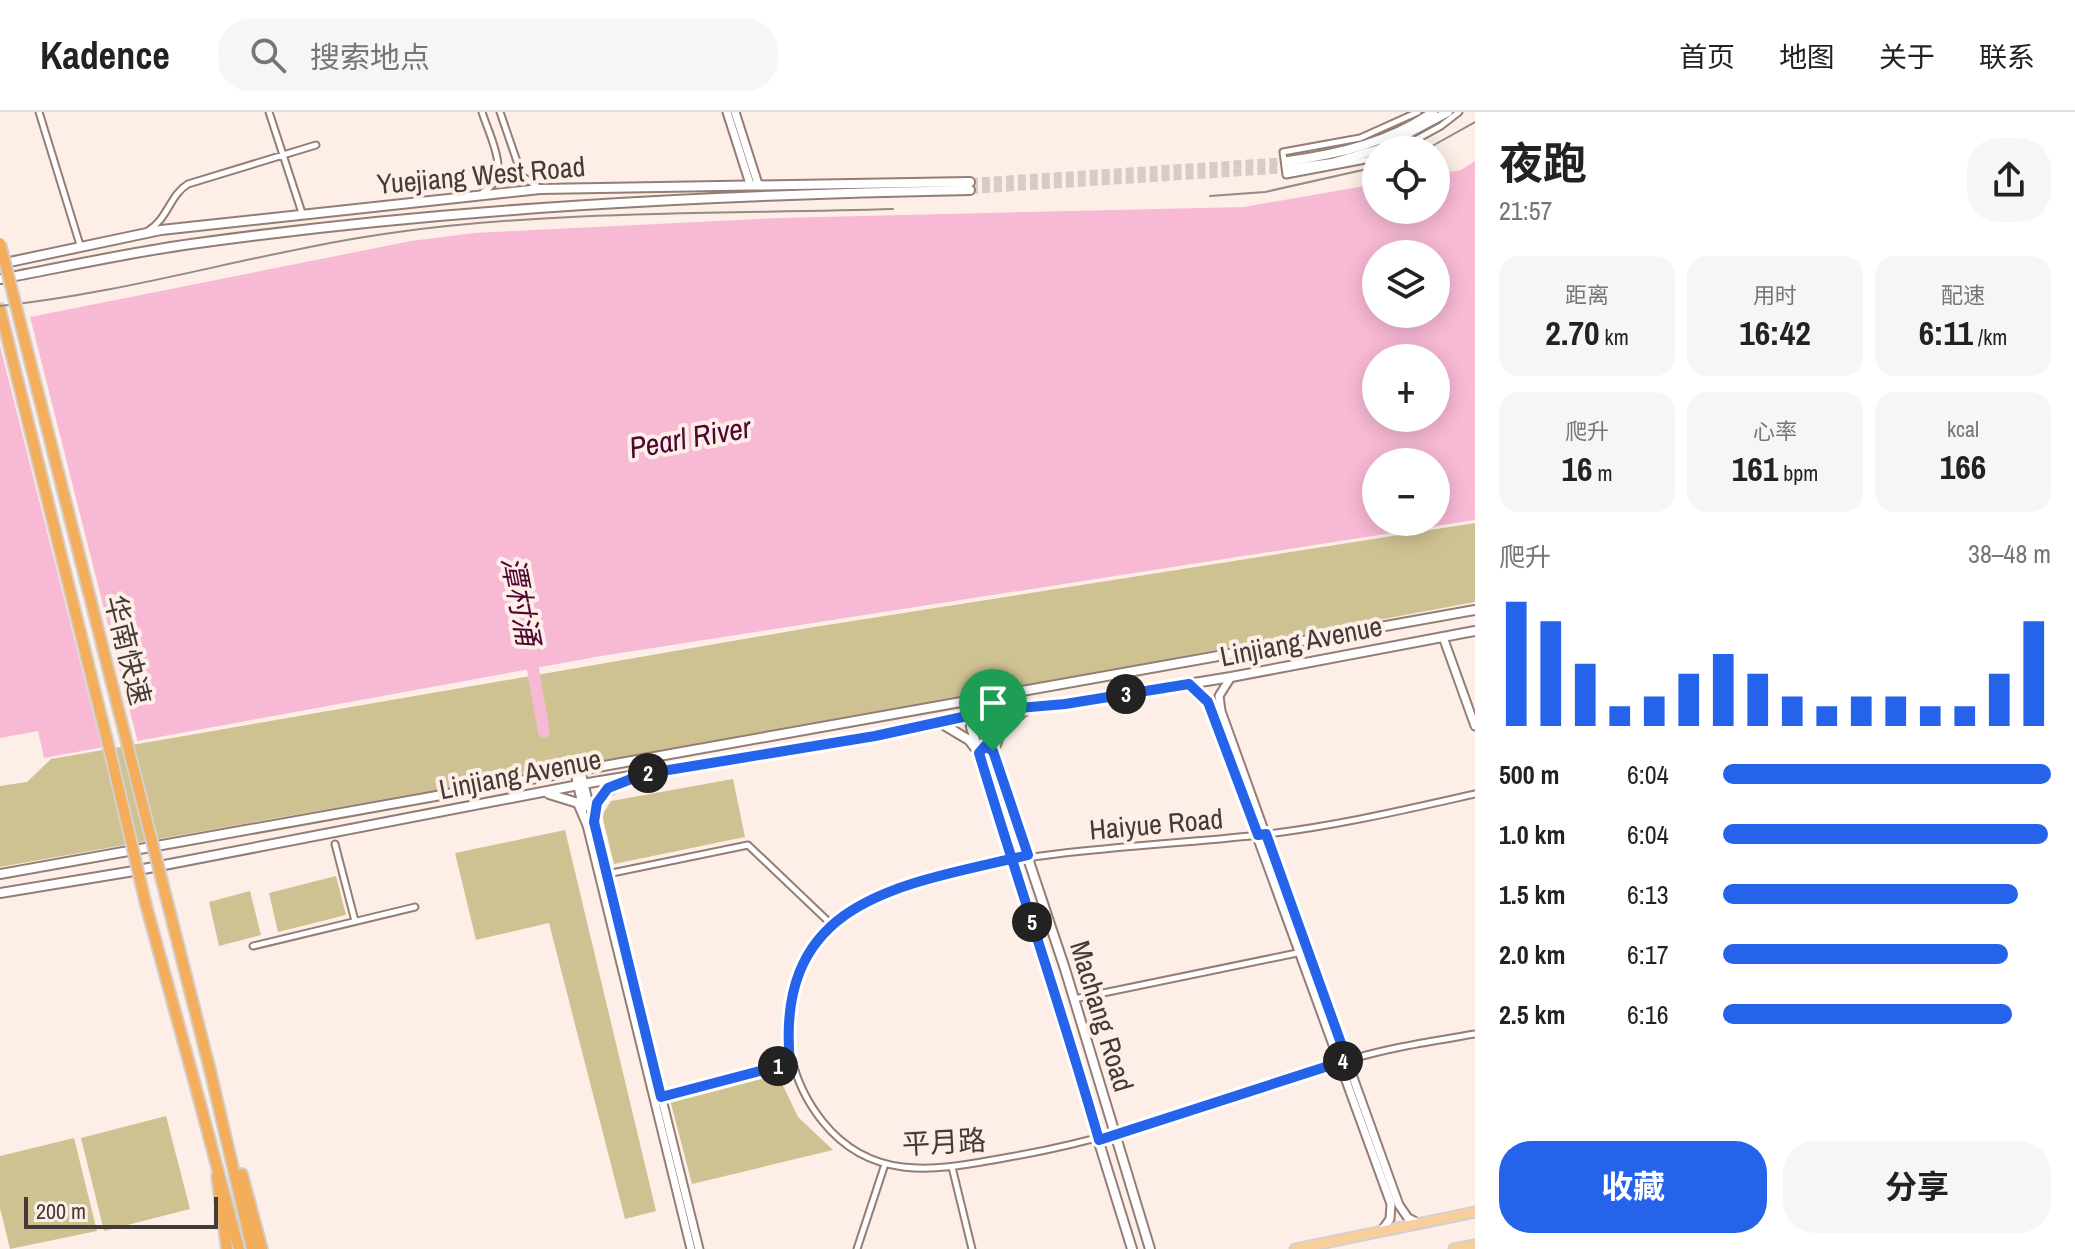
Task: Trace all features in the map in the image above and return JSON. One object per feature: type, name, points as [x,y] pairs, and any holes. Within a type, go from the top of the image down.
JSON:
[{"type":"highway","name":"华南快速","points":[[0,243],[229,1143]]},
{"type":"highway","name":"华南快速","points":[[0,309],[146,905],[216,1154]]},
{"type":"highway","points":[[229,1143],[252,1249]]},
{"type":"highway","points":[[229,1143],[247,1186],[262,1249]]},
{"type":"highway","points":[[216,1154],[217,1194],[227,1249]]},
{"type":"highway","points":[[216,1154],[239,1249]]},
{"type":"main road","points":[[1389,136],[1433,112]]},
{"type":"main road","points":[[1403,136],[1448,112]]},
{"type":"main road","points":[[1362,147],[1288,165],[1332,163],[1362,154]]},
{"type":"main road","name":"Yuejiang West Road","points":[[0,264],[145,233],[302,213],[540,189],[754,184],[970,186],[495,210],[200,243],[0,279]]},
{"type":"main road","name":"Linjiang Avenue","points":[[0,874],[972,703],[1475,610]]},
{"type":"main road","name":"Linjiang Avenue","points":[[0,893],[128,872],[581,784],[875,736],[981,713],[1030,705],[1065,704],[1231,677],[1475,631]]},
{"type":"main road","points":[[1062,686],[1054,695],[1065,704]]},
{"type":"main road","name":"Machang Road","points":[[972,703],[981,713],[1028,855],[1150,1249]]},
{"type":"main road","name":"Machang Road","points":[[972,703],[970,716],[979,753],[1132,1249]]},
{"type":"main road","points":[[938,722],[969,740],[979,753],[985,746],[993,751],[1001,731],[1030,705]]},
{"type":"main road","points":[[869,721],[880,728],[875,736]]},
{"type":"main road","points":[[675,754],[670,759],[678,769]]},
{"type":"main road","points":[[590,823],[597,803],[608,788],[644,774]]},
{"type":"main road","points":[[541,792],[574,800],[590,823]]},
{"type":"main road","points":[[1295,1249],[1475,1212]]},
{"type":"main road","points":[[1454,1249],[1469,1247]]},
{"type":"street","points":[[39,112],[80,245]]},
{"type":"street","points":[[269,112],[302,213]]},
{"type":"street","points":[[480,194],[496,184],[500,172],[482,112]]},
{"type":"street","points":[[500,112],[522,176],[540,189]]},
{"type":"street","points":[[727,112],[754,184]]},
{"type":"street","points":[[735,112],[754,184]]},
{"type":"street","points":[[1364,136],[1418,112]]},
{"type":"street","points":[[1423,136],[1459,112]]},
{"type":"street","points":[[1362,137],[1283,152],[1286,175],[1362,161]]},
{"type":"street","points":[[145,233],[165,216],[177,193],[188,184],[316,145]]},
{"type":"street","points":[[1443,637],[1475,726]]},
{"type":"street","points":[[1231,677],[1221,689],[1219,702],[1262,835],[1399,1205],[1408,1218],[1418,1223]]},
{"type":"street","points":[[1189,684],[1208,702],[1262,835]]},
{"type":"street","points":[[578,772],[657,1098],[699,1249]]},
{"type":"street","name":"Haiyue Road","points":[[1028,855],[1262,835],[1475,794]]},
{"type":"street","points":[[590,823],[607,874],[691,1249]]},
{"type":"street","points":[[335,844],[355,921]]},
{"type":"street","points":[[607,874],[748,845],[831,924]]},
{"type":"street","name":"平月路","points":[[1028,855],[886,892],[846,911],[831,924],[807,955],[791,995],[787,1029],[790,1063],[798,1085],[831,1132],[850,1149],[885,1164],[952,1167],[1099,1140],[1344,1061],[1475,1034]]},
{"type":"street","points":[[253,946],[415,907]]},
{"type":"street","points":[[1074,999],[1304,952]]},
{"type":"street","points":[[1344,1061],[1391,1204],[1390,1219],[1381,1231]]},
{"type":"street","points":[[657,1098],[790,1063]]},
{"type":"street","points":[[857,1249],[885,1164]]},
{"type":"street","points":[[952,1167],[972,1249]]},
{"type":"shaded area","points":[[1475,523],[1475,602],[1073,677],[0,867],[0,786],[27,782],[51,759],[808,628],[1392,536],[1450,536],[1450,527]]},
{"type":"shaded area","points":[[733,779],[745,837],[614,864],[602,815],[611,801]]},
{"type":"shaded area","points":[[565,830],[656,1211],[625,1219],[549,923],[476,940],[455,853]]},
{"type":"shaded area","points":[[336,876],[346,915],[278,932],[269,893]]},
{"type":"shaded area","points":[[250,891],[261,935],[219,946],[209,902]]},
{"type":"shaded area","points":[[777,1073],[798,1117],[833,1150],[692,1184],[670,1100]]},
{"type":"shaded area","points":[[166,1116],[190,1209],[104,1231],[81,1138]]},
{"type":"shaded area","points":[[74,1138],[97,1231],[10,1249],[0,1208],[0,1156]]},
{"type":"water","name":"Pearl River","points":[[1475,161],[1475,520],[1450,524],[1450,448],[1362,448],[1362,536],[1372,536],[601,656],[44,758],[38,731],[0,738],[0,323],[411,241],[474,233],[777,218],[1244,207],[1362,186],[1362,224],[1450,224],[1450,172],[1461,170]]},
{"type":"pier","points":[[29,313],[138,743],[102,749],[0,346],[0,318]]},
{"type":"waterway","name":"潭村涌","points":[[530,652],[544,732]]},
{"type":"tunnel","points":[[970,182],[1288,161]]},
{"type":"tunnel","points":[[970,190],[1289,169]]},
{"type":"tram line","points":[[1450,136],[1475,122]]},
{"type":"tram line","points":[[1210,196],[1265,192],[1362,170]]},
{"type":"tram line","points":[[0,306],[100,291],[348,240],[459,225],[583,216],[893,209]]},
{"type":"route","points":[[993,751],[985,746],[979,753],[1012,859],[1049,979],[1070,1043],[1099,1140],[1347,1060],[1266,834],[1258,835],[1208,702],[1201,692],[1189,684],[1065,704],[995,710],[875,736],[644,774],[608,788],[597,803],[594,822],[661,1097],[790,1063],[787,1029],[791,995],[807,955],[831,924],[846,911],[886,892],[973,868],[1012,859],[1028,855],[993,751]]}]
